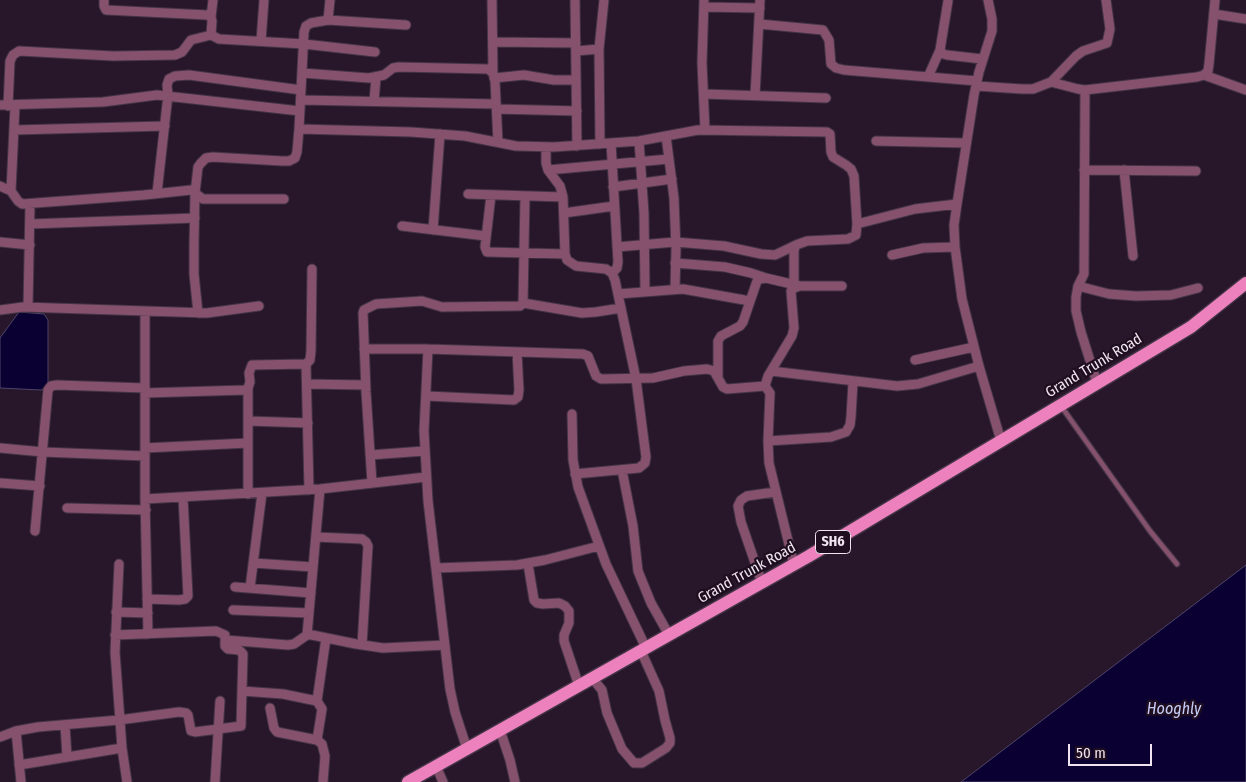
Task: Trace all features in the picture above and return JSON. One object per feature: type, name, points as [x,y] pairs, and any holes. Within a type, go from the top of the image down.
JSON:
[{"type":"main road","name":"Grand Trunk Road","points":[[408,782],[794,565],[1191,326],[1246,283]]},
{"type":"street","points":[[99,0],[104,0],[106,10],[207,15],[211,17]]},
{"type":"street","points":[[211,35],[213,0]]},
{"type":"street","points":[[261,41],[264,0]]},
{"type":"street","points":[[328,20],[330,0]]},
{"type":"street","points":[[492,0],[498,142]]},
{"type":"street","points":[[575,0],[577,146]]},
{"type":"street","points":[[600,144],[600,49],[604,0]]},
{"type":"street","points":[[988,0],[992,31],[976,83],[954,225],[954,247],[960,290],[979,366],[1001,441]]},
{"type":"street","points":[[759,24],[823,30],[829,40],[831,64],[836,68],[928,77],[1022,90],[1033,89],[1051,82],[1076,56],[1084,51],[1107,43],[1110,29],[1106,0]]},
{"type":"street","points":[[1051,82],[1086,90],[1204,75],[1208,71],[1215,0]]},
{"type":"street","points":[[928,77],[940,50],[948,1]]},
{"type":"street","points":[[705,130],[702,39],[704,4],[760,4],[755,96]]},
{"type":"street","points":[[1214,14],[1246,19]]},
{"type":"street","points":[[198,313],[194,274],[195,193],[198,167],[206,158],[213,157],[289,161],[295,158],[299,129],[304,32],[306,26],[311,22],[328,20],[406,25]]},
{"type":"street","points":[[11,191],[14,130],[8,105],[10,60],[19,51],[113,56],[175,54],[182,52],[191,40],[211,35],[219,38],[304,44],[375,52]]},
{"type":"street","points":[[493,42],[600,49]]},
{"type":"street","points":[[940,50],[947,56],[982,59]]},
{"type":"street","points":[[302,73],[376,78],[393,68],[399,67],[476,67],[488,69],[494,75],[524,75],[554,80],[576,80]]},
{"type":"street","points":[[157,193],[169,79],[181,75],[301,90]]},
{"type":"street","points":[[1204,75],[1246,90]]},
{"type":"street","points":[[374,101],[376,78]]},
{"type":"street","points":[[1086,90],[1084,274],[1078,286],[1076,296],[1078,323],[1097,383]]},
{"type":"street","points":[[704,94],[826,98]]},
{"type":"street","points":[[8,105],[103,102],[168,95],[300,110]]},
{"type":"street","points":[[301,100],[374,101],[577,111]]},
{"type":"street","points":[[14,130],[165,126]]},
{"type":"street","points":[[299,129],[440,134],[480,138],[516,146],[546,147],[639,141],[705,130],[821,131],[830,134],[833,158],[851,169],[854,176],[857,224],[856,236],[853,238],[807,241],[781,253],[768,255],[724,246],[675,242],[617,247]]},
{"type":"street","points":[[433,230],[440,134]]},
{"type":"street","points":[[666,136],[672,179],[675,290]]},
{"type":"street","points":[[639,141],[643,184],[645,292]]},
{"type":"street","points":[[876,141],[966,143]]},
{"type":"street","points":[[610,143],[617,247],[617,268],[612,274]]},
{"type":"street","points":[[546,147],[548,170],[560,186],[563,197],[565,254],[567,260],[576,266],[606,269],[612,274],[636,379],[646,457],[645,463],[639,468],[575,474]]},
{"type":"street","points":[[548,170],[669,159]]},
{"type":"street","points":[[1084,170],[1196,171]]},
{"type":"street","points":[[1124,170],[1133,256]]},
{"type":"street","points":[[613,187],[672,179]]},
{"type":"street","points":[[0,186],[11,191],[22,204],[184,190],[191,190],[203,199],[212,200],[284,199]]},
{"type":"street","points":[[468,194],[563,197]]},
{"type":"street","points":[[491,195],[485,247],[487,252],[565,254]]},
{"type":"street","points":[[522,303],[525,253],[525,196]]},
{"type":"street","points":[[28,307],[30,204]]},
{"type":"street","points":[[857,224],[915,209],[957,204]]},
{"type":"street","points":[[564,213],[614,206]]},
{"type":"street","points":[[30,224],[195,218]]},
{"type":"street","points":[[402,226],[486,236]]},
{"type":"street","points":[[0,242],[30,245]]},
{"type":"street","points":[[765,386],[771,371],[792,336],[794,328],[792,291],[797,285],[794,250],[796,245]]},
{"type":"street","points":[[892,255],[923,248],[954,247]]},
{"type":"street","points":[[675,264],[725,267],[797,285],[842,286]]},
{"type":"street","points":[[309,490],[306,364],[310,360],[311,352],[312,269]]},
{"type":"street","points":[[718,377],[718,341],[720,336],[744,322],[757,281],[766,278]]},
{"type":"street","points":[[1078,286],[1109,294],[1136,296],[1171,295],[1198,288]]},
{"type":"street","points":[[618,294],[675,290],[696,291],[750,301]]},
{"type":"street","points":[[372,484],[365,385],[364,310],[376,304],[422,301],[442,307],[514,307],[520,306],[522,303],[582,313],[621,308]]},
{"type":"street","points":[[0,310],[28,307],[198,313],[222,312],[259,306]]},
{"type":"street","points":[[144,312],[148,634]]},
{"type":"street","points":[[915,360],[974,347]]},
{"type":"street","points":[[364,349],[583,354],[588,356],[596,376],[601,379],[653,378],[696,369],[714,371],[723,387],[727,389],[765,386]]},
{"type":"street","points":[[428,349],[424,451],[426,477],[452,701],[466,749]]},
{"type":"street","points":[[426,396],[514,400],[518,397],[519,390],[517,352]]},
{"type":"street","points":[[248,494],[248,388],[250,368],[252,365],[306,364]]},
{"type":"street","points":[[771,371],[853,382],[908,385],[979,366]]},
{"type":"street","points":[[768,441],[831,437],[846,432],[852,417],[853,382]]},
{"type":"street","points":[[307,384],[365,385]]},
{"type":"street","points":[[35,531],[43,452],[46,396],[51,386],[238,391],[248,388]]},
{"type":"street","points":[[765,386],[770,393],[769,463],[794,565]]},
{"type":"street","points":[[572,414],[573,460],[578,487],[599,546],[659,690],[670,738],[666,748],[642,763],[634,763],[622,749],[607,713],[602,690],[592,678]]},
{"type":"street","points":[[248,421],[308,423]]},
{"type":"street","points":[[0,448],[43,452],[145,452],[248,443]]},
{"type":"street","points":[[370,455],[424,451]]},
{"type":"street","points":[[622,470],[635,539],[638,570],[651,603],[669,635]]},
{"type":"street","points":[[145,499],[309,490],[426,477]]},
{"type":"street","points":[[0,483],[40,486]]},
{"type":"street","points":[[307,635],[320,489]]},
{"type":"street","points":[[762,582],[741,522],[738,506],[741,500],[747,496],[775,492]]},
{"type":"street","points":[[250,588],[262,493]]},
{"type":"street","points":[[147,599],[178,600],[185,599],[188,596],[183,497]]},
{"type":"street","points":[[67,508],[146,510]]},
{"type":"street","points":[[316,537],[362,539],[368,546],[362,645]]},
{"type":"street","points":[[436,568],[528,564],[599,546]]},
{"type":"street","points":[[253,563],[313,567]]},
{"type":"street","points":[[119,564],[115,635],[116,689],[127,782]]},
{"type":"street","points":[[528,564],[534,600],[537,603],[543,604],[559,603],[569,611],[569,624],[564,635],[564,641],[579,686]]},
{"type":"street","points":[[235,587],[311,593]]},
{"type":"street","points":[[233,610],[309,612]]},
{"type":"street","points":[[116,612],[148,613]]},
{"type":"street","points":[[0,737],[16,731],[38,727],[120,720],[179,712],[186,712],[188,715],[191,731],[200,732],[241,726],[243,654],[239,650],[228,649],[225,646],[225,635],[216,631],[115,635]]},
{"type":"street","points":[[225,640],[288,645],[294,644],[307,635],[383,648],[445,645]]},
{"type":"street","points":[[317,740],[322,709],[317,701],[326,638]]},
{"type":"street","points":[[242,691],[283,694],[317,701]]},
{"type":"street","points":[[215,782],[220,701]]},
{"type":"street","points":[[270,708],[274,728],[277,732],[317,740],[322,744],[324,749],[323,782]]},
{"type":"street","points":[[65,725],[67,757]]},
{"type":"street","points":[[500,730],[515,782]]},
{"type":"street","points":[[16,731],[21,782]]},
{"type":"street","points":[[20,765],[122,748]]},
{"type":"street","points":[[436,766],[443,782]]},
{"type":"lane","points":[[1060,405],[1150,531],[1177,564]]},
{"type":"water","points":[[19,312],[44,314],[48,320],[48,386],[41,390],[0,388],[0,338]]},
{"type":"water","name":"Hooghly","points":[[1246,565],[1246,782],[961,782]]}]
